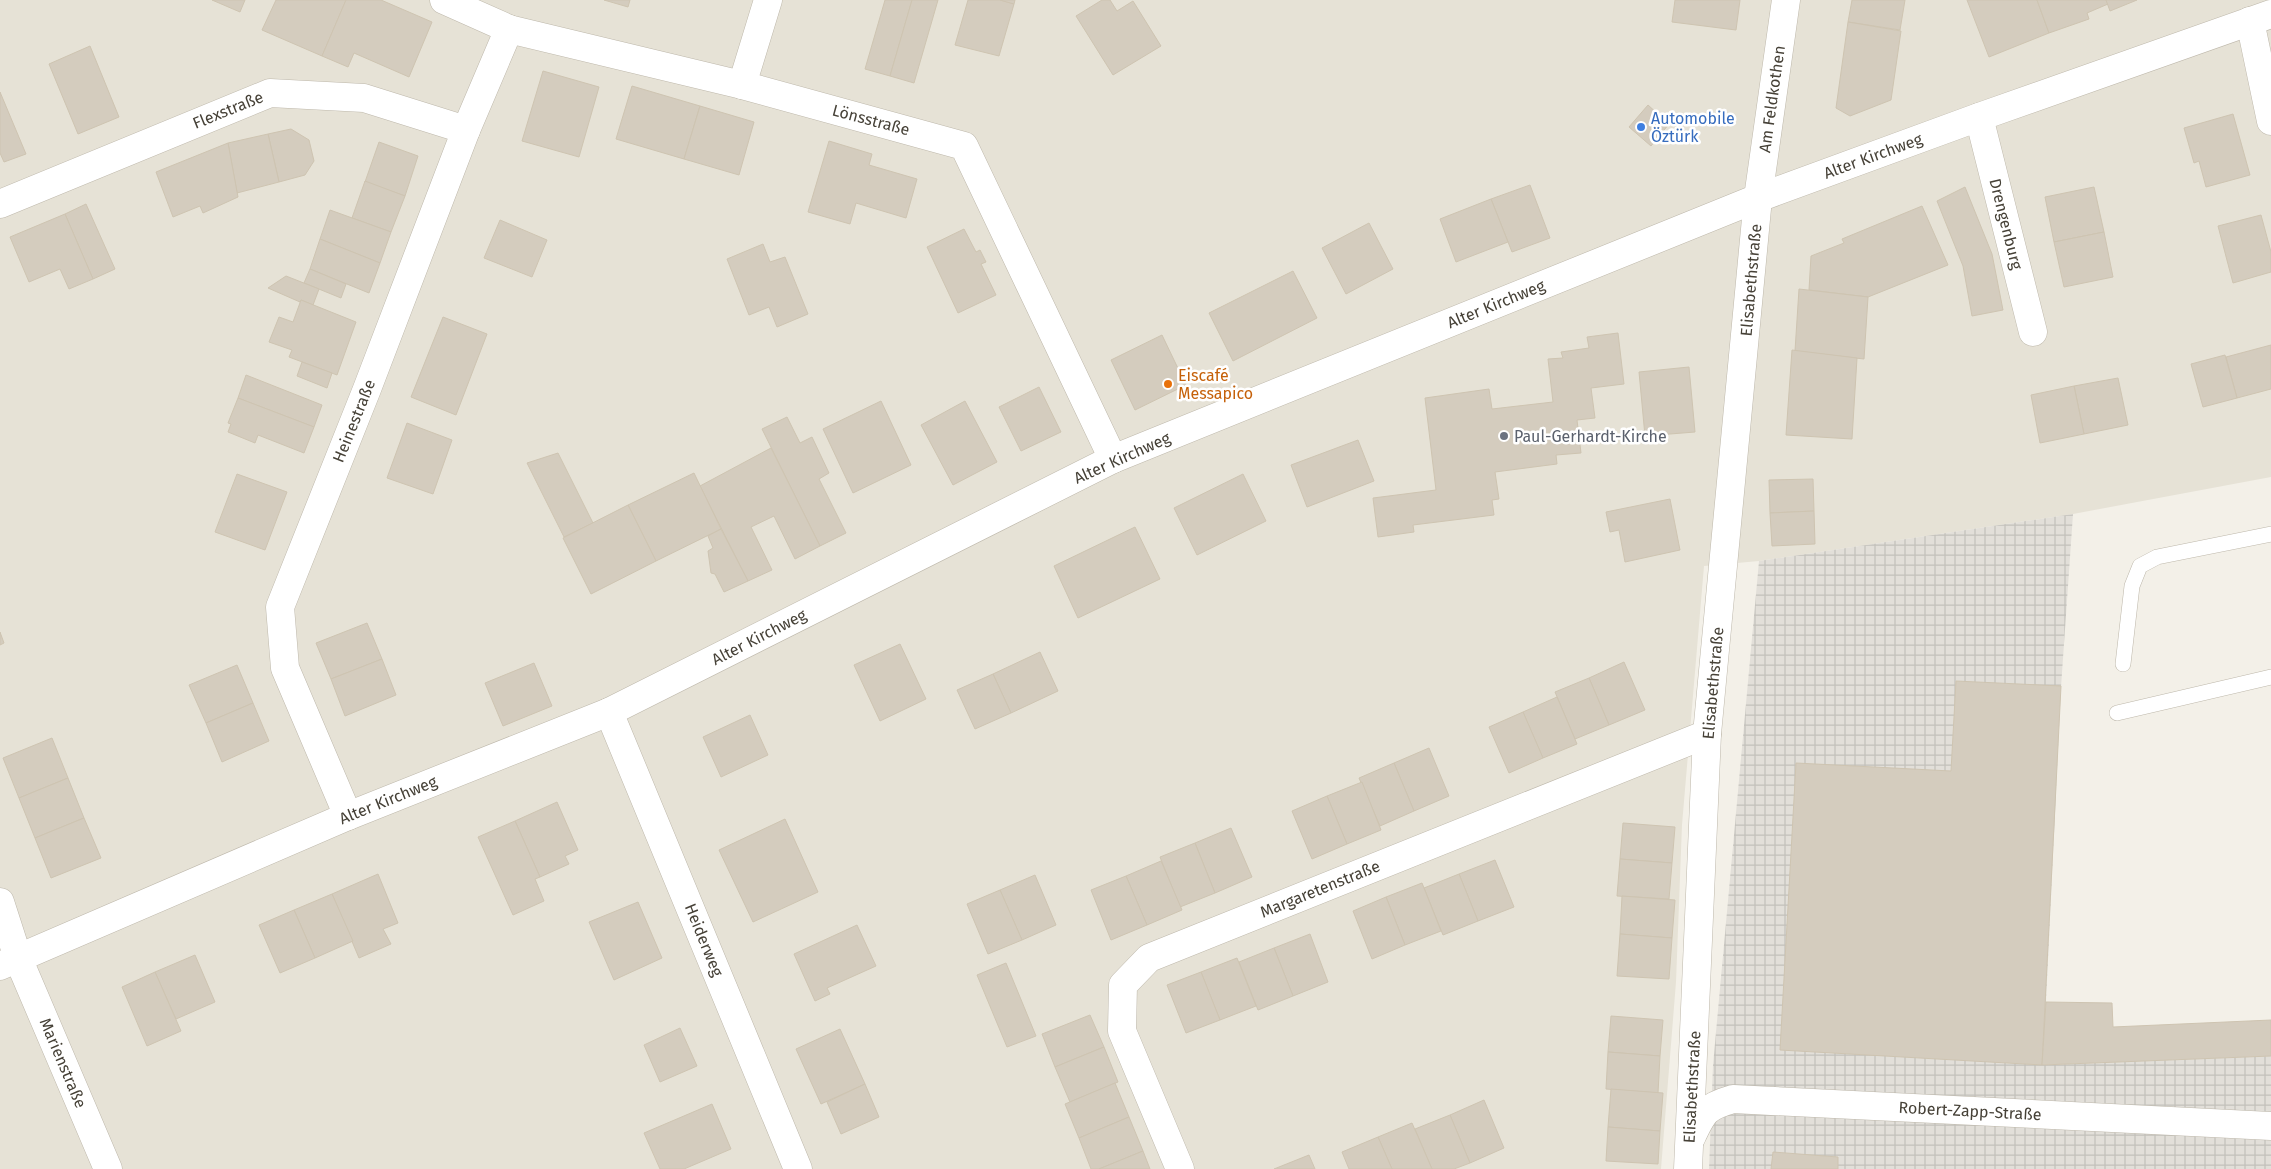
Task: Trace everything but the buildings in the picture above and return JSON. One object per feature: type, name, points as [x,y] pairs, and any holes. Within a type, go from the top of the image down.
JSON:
[{"type":"street","name":"Lönsstraße","points":[[444,0],[509,29],[742,85],[964,146],[1113,459]]},
{"type":"street","points":[[742,85],[768,0]]},
{"type":"street","name":"Am Feldkothen","points":[[1758,198],[1786,0]]},
{"type":"street","points":[[2261,18],[2271,121]]},
{"type":"street","name":"Alter Kirchweg","points":[[9,962],[348,816],[610,712],[1113,459],[1758,198],[1979,117],[2261,18]]},
{"type":"street","name":"Heinestraße","points":[[348,816],[286,668],[280,608],[371,380],[466,130],[509,29]]},
{"type":"street","name":"Flexstraße","points":[[0,204],[270,93],[364,98],[466,130]]},
{"type":"street","name":"Drengenburg","points":[[1979,117],[2033,332]]},
{"type":"street","name":"Elisabethstraße","points":[[1688,1169],[1707,734],[1758,198]]},
{"type":"street","name":"Heiderweg","points":[[610,712],[798,1169]]},
{"type":"street","name":"Margaretenstraße","points":[[1180,1169],[1122,1031],[1122,985],[1149,958],[1707,734]]},
{"type":"street","name":"Marienstraße","points":[[0,902],[9,962],[108,1169]]},
{"type":"street","name":"Robert-Zapp-Straße","points":[[1690,1141],[1701,1117],[1713,1105],[1733,1099],[2271,1126]]},
{"type":"lane","points":[[2123,664],[2132,586],[2140,566],[2156,557],[2271,534]]},
{"type":"lane","points":[[2117,713],[2271,677]]},
{"type":"shaded area","points":[[0,0],[2271,0],[2271,477],[2073,514],[1759,561],[1704,566],[1682,825],[1676,982],[1661,1169],[0,1169]]},
{"type":"shaded area","points":[[2073,514],[2061,687],[2043,1065],[2271,1056],[2271,1169],[1709,1169],[1713,1065],[1759,561]]},
{"type":"place","name":"Automobile Öztürk","points":[[1641,127]]},
{"type":"place","name":"Eiscafé Messapico","points":[[1168,384]]},
{"type":"place","name":"Paul-Gerhardt-Kirche","points":[[1504,436]]}]
